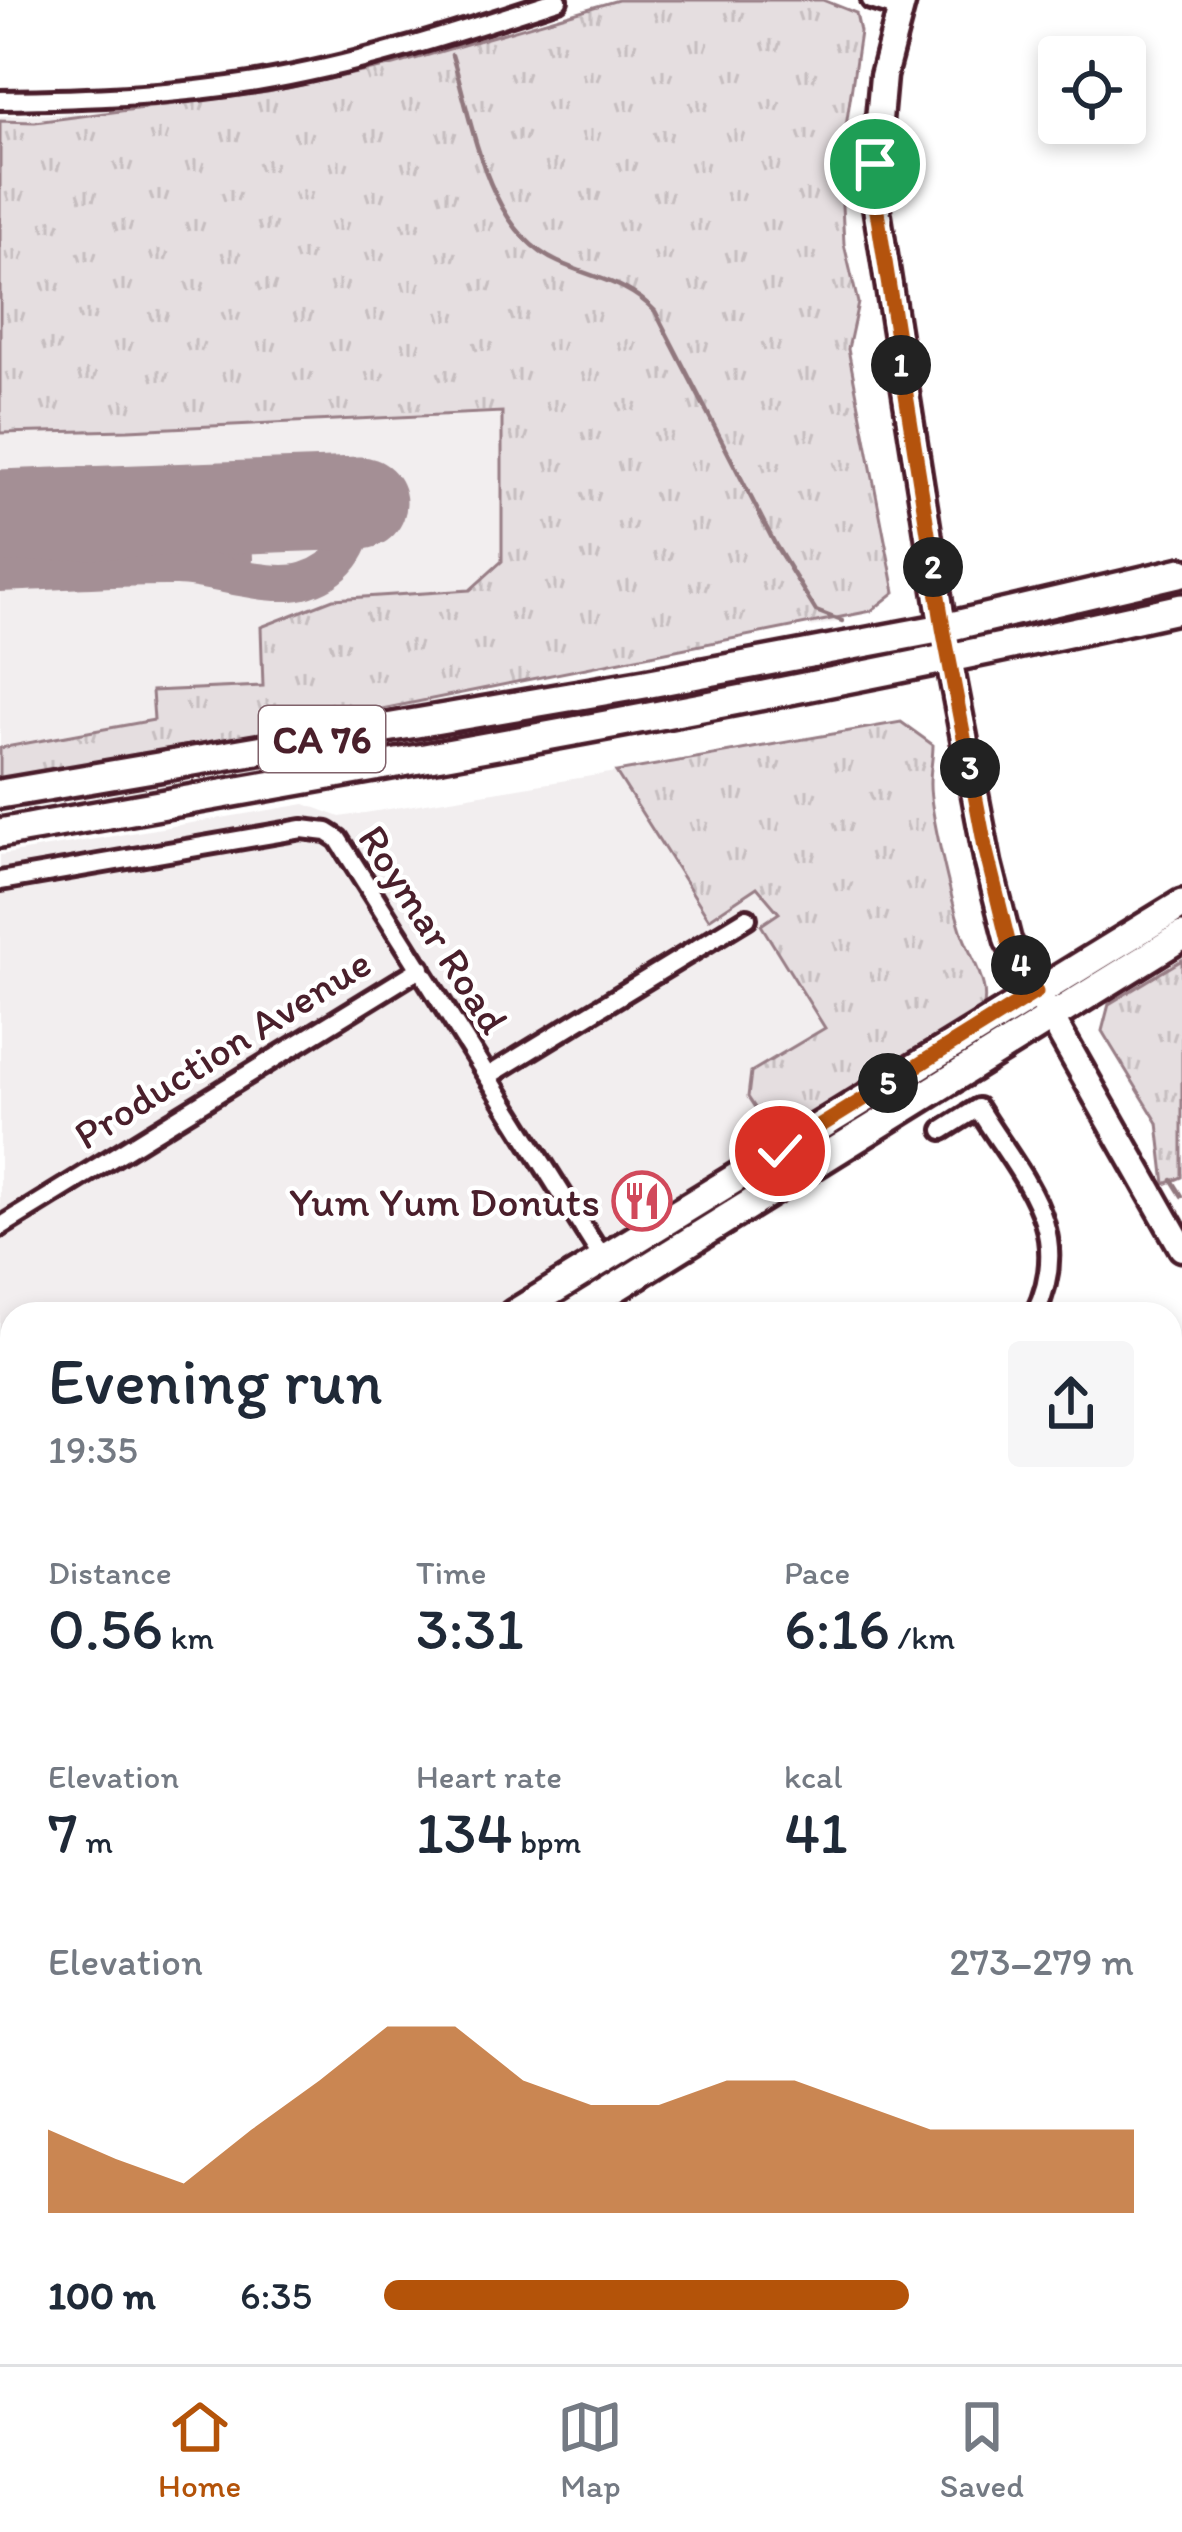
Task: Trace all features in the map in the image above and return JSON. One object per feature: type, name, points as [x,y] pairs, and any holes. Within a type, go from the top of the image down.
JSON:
[{"type":"main road","points":[[901,4],[884,76],[873,186],[943,628],[1008,941],[1182,1248]]},
{"type":"main road","name":"CA 76","points":[[0,794],[645,684],[943,628],[1182,572]]},
{"type":"main road","name":"CA 76","points":[[0,833],[513,744],[950,660],[1182,608]]},
{"type":"main road","points":[[543,1302],[612,1273],[1044,1004],[1182,904]]},
{"type":"main road","points":[[1044,1004],[1182,935]]},
{"type":"main road","points":[[584,1302],[612,1273]]},
{"type":"street","points":[[0,100],[95,99],[256,82],[415,46],[558,0]]},
{"type":"street","points":[[871,0],[901,4]]},
{"type":"street","name":"Roymar Road","points":[[0,881],[302,829],[327,832],[338,839],[612,1273]]},
{"type":"street","points":[[488,1076],[747,919]]},
{"type":"street","name":"Production Avenue","points":[[0,1227],[421,968]]},
{"type":"street","points":[[943,1130],[978,1108],[1046,1219],[1052,1243],[1048,1286],[1041,1302]]},
{"type":"shaded area","points":[[462,46],[843,598],[844,621],[811,627],[792,607],[0,746],[0,116],[88,113],[300,85]]},
{"type":"shaded area","points":[[616,772],[709,918],[757,887],[779,914],[761,926],[825,1028],[779,1144],[518,1302],[0,1302],[0,855],[305,804],[340,817]]},
{"type":"green space","points":[[618,0],[823,0],[856,13],[860,32],[840,167],[844,244],[858,303],[848,349],[895,592],[871,611],[262,733],[0,779],[0,748],[154,720],[152,691],[263,686],[261,627],[333,599],[470,590],[502,561],[502,412],[0,433],[0,121],[35,122],[268,92],[394,65]]},
{"type":"green space","points":[[901,722],[933,745],[930,782],[937,833],[961,930],[983,984],[984,1007],[980,1018],[779,1144],[748,1097],[751,1072],[825,1028],[761,925],[779,913],[757,887],[709,919],[616,772]]},
{"type":"green space","points":[[1182,960],[1182,1177],[1165,1184],[1158,1123],[1102,1031],[1109,1004]]},
{"type":"waterway","points":[[452,55],[486,172],[514,226],[558,262],[621,287],[655,311],[776,546],[816,611],[842,621]]},
{"type":"waterway","points":[[1172,1180],[1182,1196]]},
{"type":"taxiway","points":[[0,574],[177,568],[292,583],[319,575],[339,560],[355,529],[360,503]]},
{"type":"taxiway","points":[[201,567],[226,566],[235,559],[233,508]]},
{"type":"runway","points":[[0,516],[360,503]]},
{"type":"place","name":"Yum Yum Donuts","points":[[642,1201]]},
{"type":"route","points":[[780,1151],[1036,992],[1008,941],[985,847],[943,628],[873,186],[875,164]]}]
